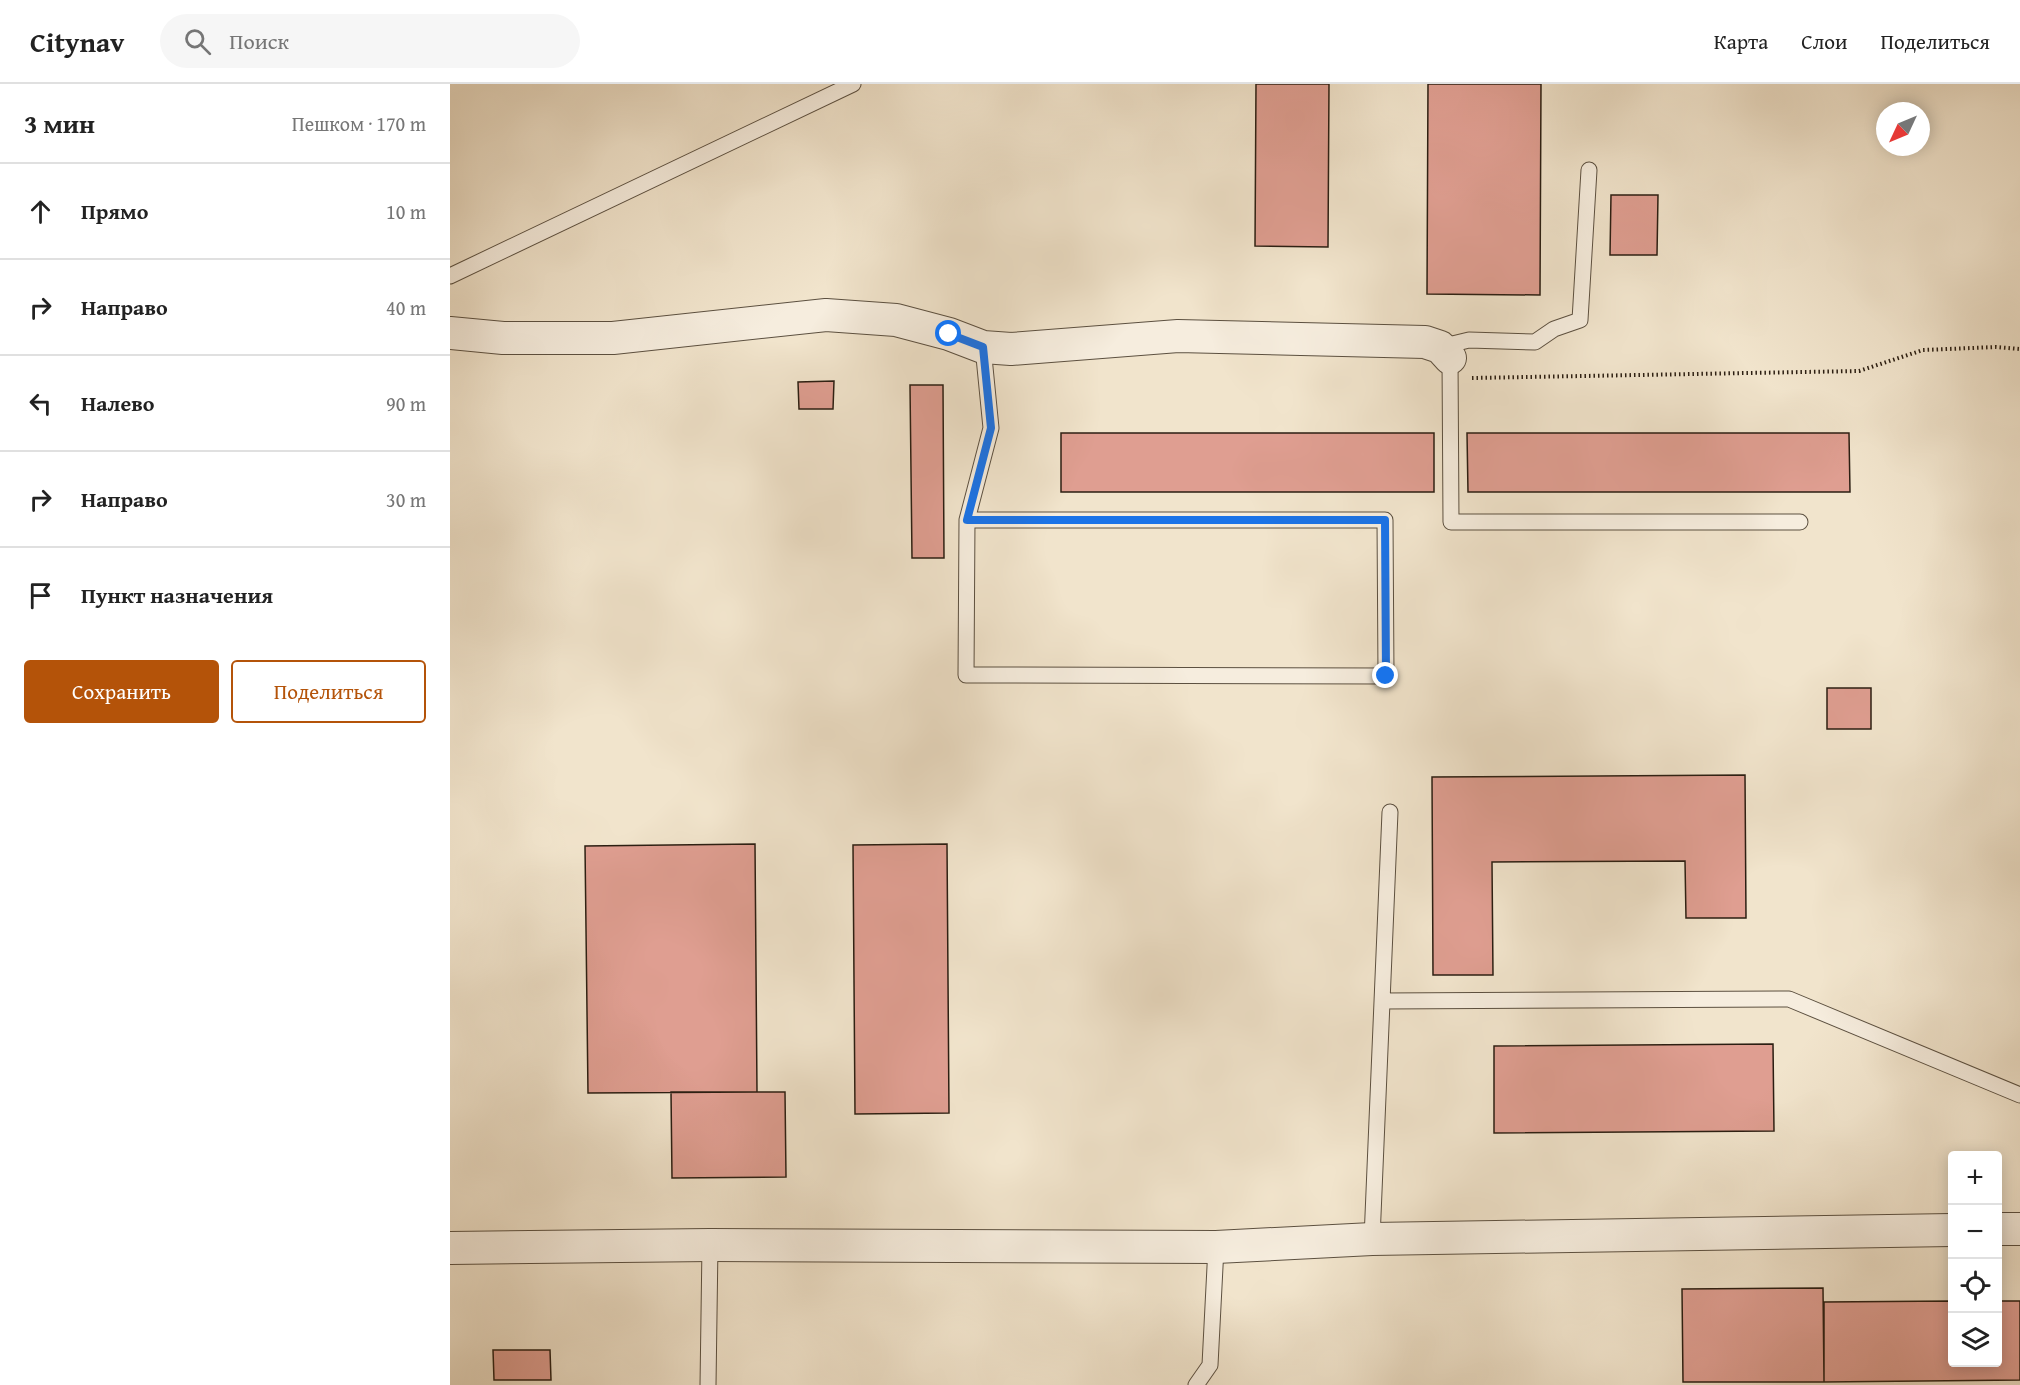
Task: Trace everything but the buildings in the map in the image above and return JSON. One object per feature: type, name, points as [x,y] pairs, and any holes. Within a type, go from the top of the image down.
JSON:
[{"type":"street","points":[[450,333],[503,338],[613,338],[826,315],[896,320],[949,334],[983,347],[1011,349],[1178,336],[1425,342],[1447,361]]},
{"type":"street","points":[[2002,1229],[2020,1229]]},
{"type":"street","points":[[450,1248],[710,1245],[1216,1247],[1372,1239],[1948,1230]]},
{"type":"lane","points":[[450,276],[853,84]]},
{"type":"lane","points":[[1589,171],[1580,320],[1554,329],[1535,342],[1468,340],[1447,361],[1450,522],[1800,522]]},
{"type":"lane","points":[[967,520],[1385,520],[1386,676],[966,675],[967,520],[991,428],[983,347]]},
{"type":"lane","points":[[1372,1239],[1390,812]]},
{"type":"lane","points":[[1382,1001],[1790,999],[2020,1095]]},
{"type":"lane","points":[[708,1385],[710,1245]]},
{"type":"lane","points":[[1196,1385],[1210,1365],[1216,1247]]},
{"type":"path","points":[[1447,361],[1859,371],[1923,350],[1995,347],[2020,349]]},
{"type":"route","points":[[949,334],[983,347],[991,428],[967,520],[1385,520],[1386,676]]}]
